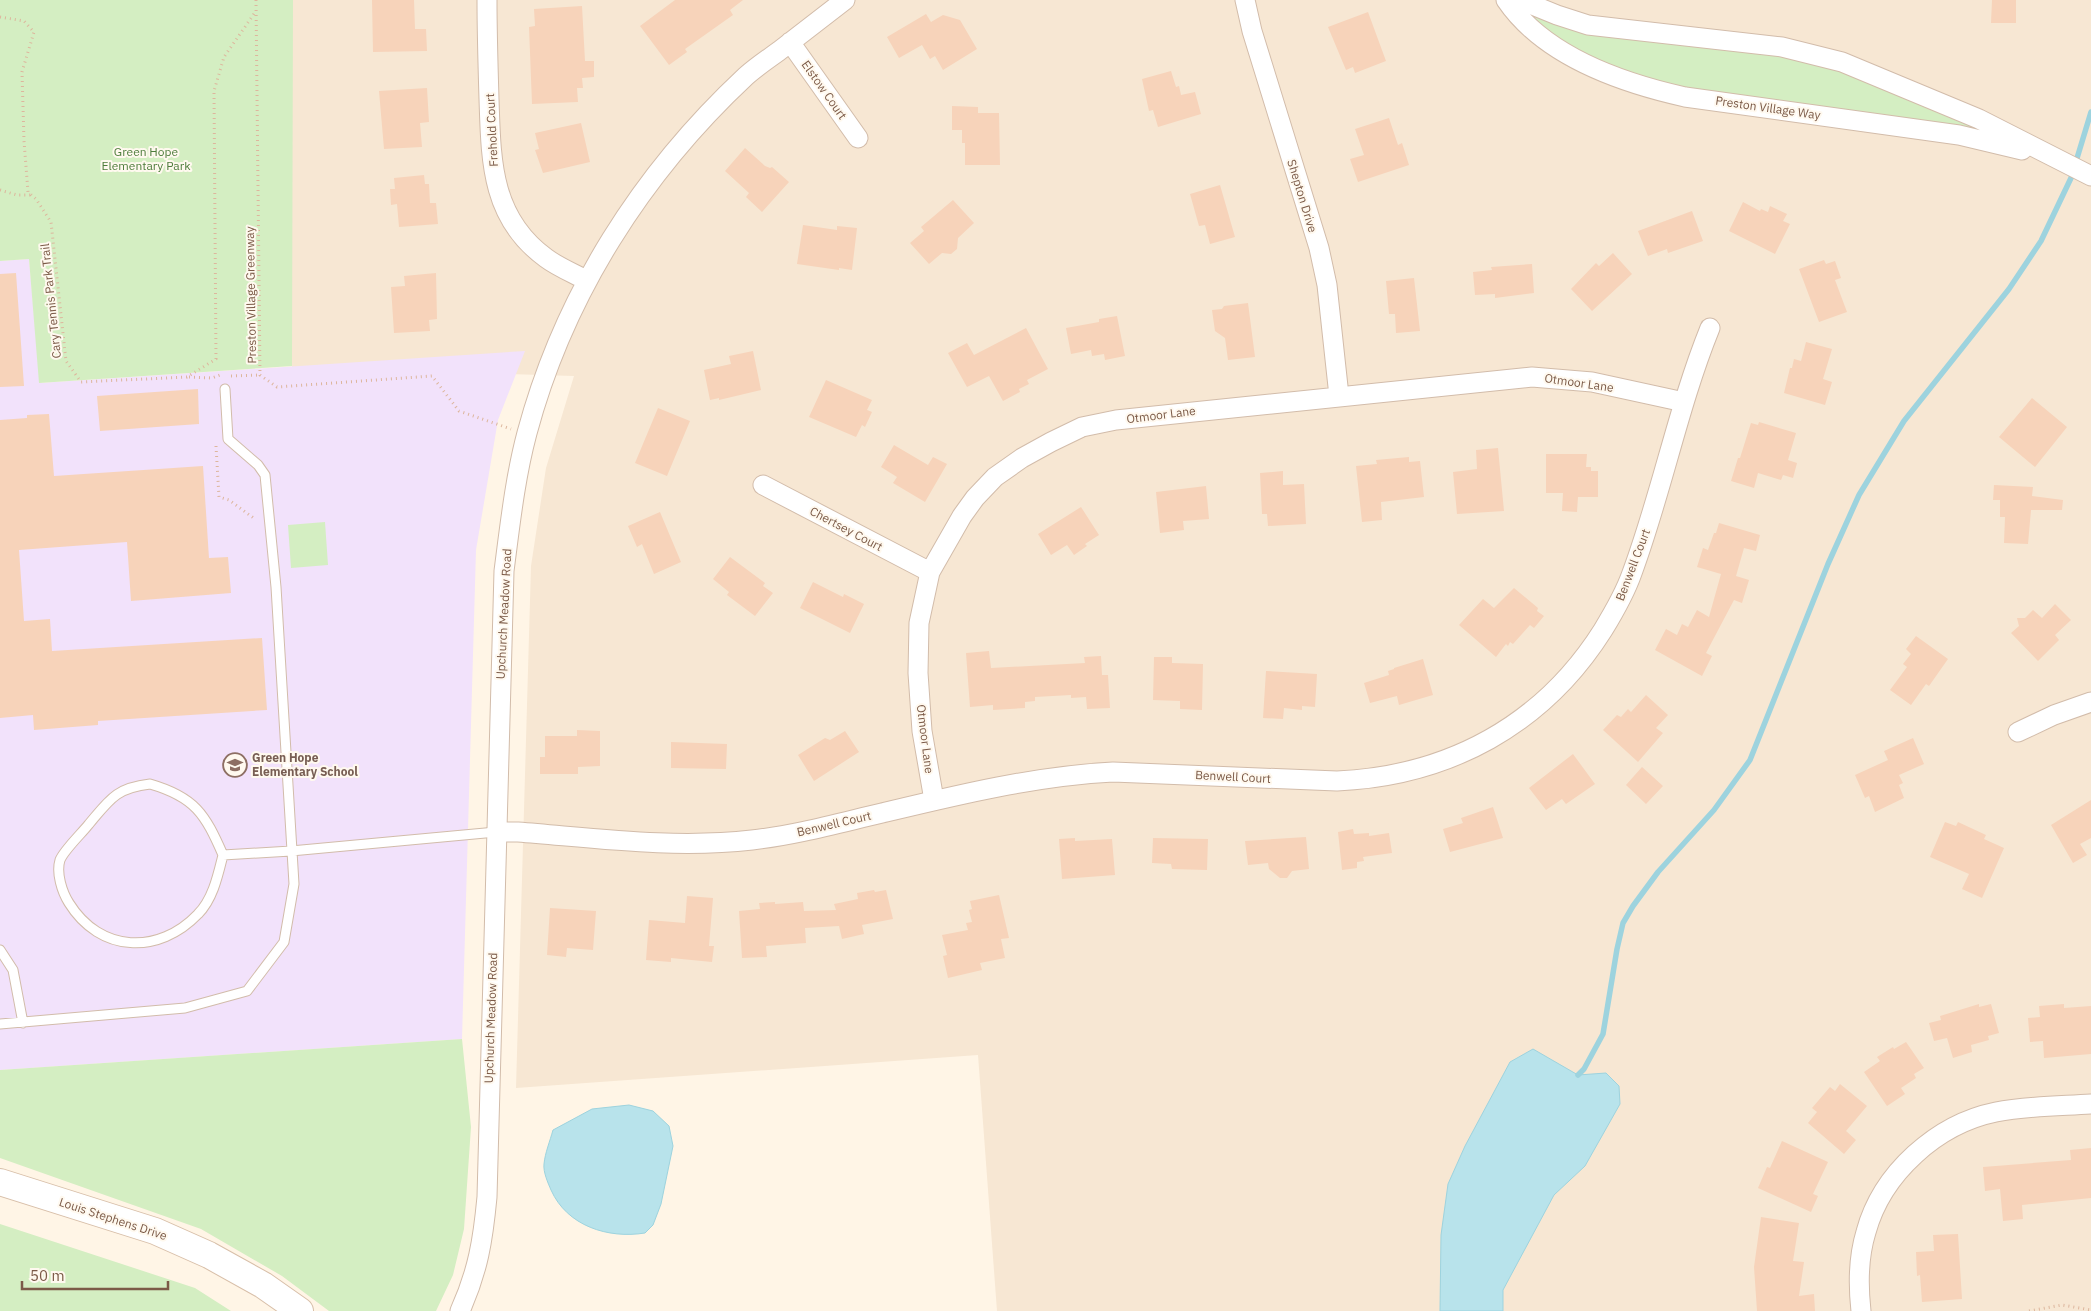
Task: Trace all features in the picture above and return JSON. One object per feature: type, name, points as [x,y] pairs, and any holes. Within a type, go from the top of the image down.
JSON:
[{"type":"street","name":"Frehold Court","points":[[487,0],[492,161],[498,189],[507,213],[522,236],[546,258],[586,280]]},
{"type":"street","name":"Upchurch Meadow Road","points":[[460,1311],[473,1284],[483,1239],[487,1197],[504,571],[513,501],[527,433],[554,352],[586,280],[623,219],[655,175],[684,140],[747,75],[845,0]]},
{"type":"street","name":"Shepton Drive","points":[[1245,0],[1252,31],[1319,248],[1327,285],[1339,396]]},
{"type":"street","name":"Preston Village Way","points":[[1506,0],[1527,25],[1573,57],[1607,74],[1658,91],[1686,97],[1959,135],[2054,158]]},
{"type":"street","name":"Preston Village Way","points":[[1520,0],[1556,15],[1588,25],[1782,47],[1842,62],[1979,119],[2091,176]]},
{"type":"street","name":"Elstow Court","points":[[790,42],[858,138]]},
{"type":"street","name":"Benwell Court","points":[[496,832],[671,843],[714,843],[753,840],[804,831],[934,800],[1054,777],[1113,772],[1303,780],[1368,780],[1426,766],[1490,740],[1527,716],[1563,684],[1591,649],[1615,612],[1632,575],[1667,468],[1694,368],[1710,328]]},
{"type":"street","name":"Otmoor Lane","points":[[934,800],[922,731],[918,673],[919,623],[930,572],[962,516],[975,498],[995,478],[1022,458],[1082,427],[1153,415],[1532,376],[1592,382],[1684,402]]},
{"type":"street","name":"Chertsey Court","points":[[763,485],[930,572]]},
{"type":"street","points":[[2018,732],[2054,715],[2091,702]]},
{"type":"street","points":[[1861,1311],[1859,1266],[1866,1231],[1873,1212],[1894,1178],[1927,1143],[1970,1120],[1996,1112],[2023,1108],[2091,1104]]},
{"type":"street","name":"Louis Stephens Drive","points":[[0,1182],[155,1231],[217,1259],[263,1285],[300,1311]]},
{"type":"lane","points":[[0,1024],[186,1008],[247,991],[284,942],[294,884],[276,587],[270,520],[265,475],[258,465],[228,439],[224,389]]},
{"type":"lane","points":[[150,784],[170,790],[188,799],[212,830],[223,855],[214,888],[200,913],[183,927],[165,937],[142,943],[122,942],[106,938],[92,930],[76,914],[64,895],[59,874],[61,859],[66,852],[115,795],[132,786],[150,784]]},
{"type":"lane","points":[[223,855],[291,851],[496,832]]},
{"type":"lane","points":[[0,950],[13,970],[23,1023]]},
{"type":"path","name":"Preston Village Greenway","points":[[256,0],[260,375],[276,387],[432,376],[460,410],[512,429]]},
{"type":"path","name":"Cary Tennis Park Trail","points":[[0,17],[24,21],[34,32],[22,72],[28,192],[51,222],[66,361],[81,382],[187,377],[216,359],[214,91],[224,57],[256,12]]},
{"type":"path","points":[[0,190],[17,195],[32,195]]},
{"type":"path","points":[[187,377],[212,378],[219,375],[260,375]]},
{"type":"path","points":[[212,378],[213,388]]},
{"type":"path","points":[[216,437],[219,497],[229,500],[257,520],[270,520]]},
{"type":"path","points":[[2029,1311],[2062,1305],[2091,1310]]},
{"type":"shaded area","points":[[292,0],[2091,0],[2091,1311],[997,1311],[978,1055],[516,1088],[531,566],[546,468],[574,376],[292,367]]},
{"type":"shaded area","name":"Green Hope Elementary School","points":[[29,259],[40,383],[525,351],[498,420],[476,550],[462,1039],[0,1070],[0,261]]},
{"type":"green space","name":"Green Hope Elementary Park","points":[[0,0],[293,0],[292,366],[39,383],[29,259],[0,261]]},
{"type":"green space","points":[[1513,3],[1817,59],[2021,145],[1673,88],[1618,72],[1566,48]]},
{"type":"green space","points":[[325,522],[328,565],[291,568],[288,525]]},
{"type":"green space","points":[[462,1039],[471,1127],[464,1229],[453,1275],[436,1311],[329,1311],[282,1276],[201,1229],[0,1158],[0,1070]]},
{"type":"green space","points":[[0,1224],[195,1288],[231,1311],[0,1311]]},
{"type":"water","points":[[1533,1049],[1578,1075],[1606,1073],[1619,1086],[1620,1104],[1585,1166],[1554,1195],[1503,1290],[1503,1311],[1440,1311],[1441,1235],[1448,1184],[1465,1146],[1510,1062]]},
{"type":"water","points":[[629,1105],[653,1111],[669,1126],[673,1146],[661,1204],[653,1225],[645,1233],[617,1234],[603,1232],[578,1221],[567,1213],[558,1202],[545,1174],[546,1151],[553,1130],[592,1109]]},
{"type":"building","points":[[372,0],[414,0],[415,29],[426,29],[427,51],[373,52]]},
{"type":"building","points":[[675,0],[743,0],[730,10],[733,15],[685,49],[687,52],[669,65],[640,26]]},
{"type":"building","points":[[1992,0],[2016,0],[2016,23],[1991,23]]},
{"type":"building","points":[[582,6],[585,61],[594,61],[594,77],[582,78],[583,88],[577,88],[578,102],[532,104],[529,27],[535,26],[534,9]]},
{"type":"building","points":[[1368,12],[1386,61],[1355,73],[1353,67],[1346,70],[1328,27]]},
{"type":"building","points":[[926,14],[931,22],[943,15],[960,20],[977,49],[943,70],[935,56],[930,59],[922,45],[899,58],[887,37]]},
{"type":"building","points":[[1171,71],[1176,87],[1179,86],[1181,95],[1195,92],[1201,114],[1158,127],[1153,110],[1149,111],[1142,79]]},
{"type":"building","points":[[427,88],[429,122],[420,123],[422,147],[384,149],[379,91]]},
{"type":"building","points":[[952,106],[978,107],[978,113],[999,113],[1000,165],[965,165],[965,143],[962,143],[962,130],[952,130]]},
{"type":"building","points":[[1389,118],[1398,145],[1402,143],[1409,165],[1358,182],[1350,159],[1364,155],[1355,129]]},
{"type":"building","points":[[581,123],[590,162],[543,173],[535,150],[539,149],[535,133]]},
{"type":"building","points":[[745,148],[765,166],[772,167],[789,182],[762,212],[746,197],[749,193],[725,171]]},
{"type":"building","points":[[424,175],[425,184],[429,184],[430,203],[436,203],[438,224],[399,227],[397,204],[391,205],[390,189],[395,189],[394,178]]},
{"type":"building","points":[[1220,185],[1235,237],[1210,244],[1205,225],[1199,226],[1190,194]]},
{"type":"building","points":[[953,200],[974,223],[958,238],[957,249],[951,254],[942,253],[929,264],[910,243],[924,231],[921,227]]},
{"type":"building","points":[[1743,202],[1760,211],[1761,209],[1768,212],[1770,206],[1787,214],[1783,221],[1790,224],[1775,254],[1729,231]]},
{"type":"building","points":[[1692,211],[1703,241],[1668,253],[1667,249],[1648,256],[1638,231]]},
{"type":"building","points":[[803,225],[837,230],[837,226],[857,228],[852,270],[797,264]]},
{"type":"building","points":[[1613,253],[1632,274],[1592,311],[1571,289],[1596,263],[1599,266]]},
{"type":"building","points":[[1824,260],[1826,264],[1835,261],[1841,278],[1835,280],[1847,312],[1819,322],[1799,269]]},
{"type":"building","points":[[1532,264],[1534,293],[1495,298],[1495,294],[1475,295],[1473,272],[1492,270],[1491,267]]},
{"type":"building","points":[[16,273],[24,386],[0,387],[0,274]]},
{"type":"building","points":[[436,273],[437,319],[429,320],[430,331],[394,333],[391,287],[405,286],[404,276]]},
{"type":"building","points":[[1414,278],[1420,331],[1396,333],[1395,314],[1389,314],[1386,281]]},
{"type":"building","points":[[1248,303],[1255,357],[1228,360],[1225,338],[1215,331],[1212,310],[1222,309],[1224,306]]},
{"type":"building","points":[[1117,316],[1125,356],[1105,360],[1104,354],[1092,356],[1091,350],[1071,354],[1066,328],[1099,322],[1099,319]]},
{"type":"building","points":[[1026,328],[1048,369],[1027,380],[1029,384],[1019,389],[1020,392],[1003,401],[989,376],[967,387],[948,353],[967,343],[974,355]]},
{"type":"building","points":[[1806,342],[1832,349],[1823,379],[1832,382],[1825,405],[1784,393],[1790,368],[1792,368],[1794,359],[1801,361]]},
{"type":"building","points":[[753,351],[761,390],[719,400],[719,398],[710,400],[704,370],[731,364],[729,356]]},
{"type":"building","points":[[826,380],[872,400],[867,410],[872,412],[865,427],[862,425],[856,437],[809,417]]},
{"type":"building","points":[[198,389],[199,424],[100,431],[97,396]]},
{"type":"building","points":[[2032,398],[2067,427],[2035,467],[1999,437]]},
{"type":"building","points":[[658,408],[690,421],[667,476],[635,463]]},
{"type":"building","points":[[49,414],[54,476],[203,466],[209,558],[228,557],[231,593],[131,601],[127,542],[19,550],[24,621],[50,619],[52,651],[262,638],[267,710],[98,721],[98,725],[34,730],[33,715],[0,718],[0,420],[27,418],[27,415]]},
{"type":"building","points":[[1759,422],[1796,433],[1788,460],[1797,463],[1793,478],[1783,475],[1781,480],[1758,473],[1754,488],[1731,481],[1751,423],[1758,425]]},
{"type":"building","points":[[894,445],[928,465],[933,457],[947,464],[925,502],[893,483],[897,477],[881,467]]},
{"type":"building","points":[[1498,448],[1504,511],[1457,514],[1453,472],[1477,469],[1476,450]]},
{"type":"building","points":[[1546,454],[1587,454],[1586,467],[1591,467],[1591,471],[1598,471],[1598,497],[1578,497],[1577,512],[1562,511],[1563,493],[1546,493]]},
{"type":"building","points":[[1409,457],[1409,462],[1420,461],[1424,497],[1381,502],[1382,520],[1362,522],[1356,466],[1377,464],[1376,460]]},
{"type":"building","points":[[1283,471],[1283,485],[1304,484],[1306,524],[1268,526],[1267,514],[1262,514],[1260,473]]},
{"type":"building","points":[[1994,485],[2033,487],[2032,496],[2063,500],[2062,510],[2031,510],[2028,544],[2004,543],[2005,517],[2000,517],[2000,500],[1993,500]]},
{"type":"building","points":[[1206,486],[1209,519],[1183,521],[1184,530],[1160,533],[1156,492]]},
{"type":"building","points":[[1081,507],[1099,535],[1085,544],[1087,546],[1074,555],[1067,545],[1051,555],[1038,534]]},
{"type":"building","points":[[660,512],[681,562],[654,574],[642,544],[637,547],[628,526]]},
{"type":"building","points":[[1719,523],[1760,535],[1756,551],[1744,548],[1736,576],[1749,580],[1742,603],[1734,600],[1706,653],[1712,656],[1702,676],[1655,650],[1666,629],[1677,635],[1682,624],[1688,627],[1697,610],[1709,617],[1721,574],[1697,567],[1703,548],[1708,550]]},
{"type":"building","points":[[730,557],[765,583],[763,586],[773,593],[755,616],[727,595],[729,592],[713,579]]},
{"type":"building","points":[[813,582],[843,597],[844,594],[864,604],[850,633],[800,608]]},
{"type":"building","points":[[1514,588],[1538,608],[1537,611],[1544,616],[1534,628],[1530,625],[1513,644],[1510,642],[1508,646],[1506,644],[1496,657],[1459,625],[1483,599],[1494,608]]},
{"type":"building","points":[[2055,604],[2071,620],[2055,635],[2059,640],[2038,661],[2011,633],[2019,626],[2017,618],[2025,618],[2033,610],[2042,618]]},
{"type":"building","points":[[1916,636],[1948,659],[1929,686],[1926,684],[1911,705],[1890,690],[1907,667],[1903,664],[1911,654],[1906,649]]},
{"type":"building","points":[[989,651],[991,668],[1085,663],[1084,657],[1101,656],[1102,675],[1108,675],[1110,708],[1087,709],[1086,697],[1071,698],[1071,695],[1035,697],[1035,701],[1025,702],[1025,708],[993,710],[993,705],[970,707],[966,653]]},
{"type":"building","points":[[1154,657],[1172,657],[1172,663],[1203,664],[1202,710],[1180,709],[1180,701],[1153,700]]},
{"type":"building","points":[[1423,659],[1433,695],[1399,705],[1397,696],[1370,703],[1364,683],[1389,675],[1388,671],[1394,668]]},
{"type":"building","points":[[1266,671],[1317,674],[1315,707],[1302,706],[1302,710],[1284,708],[1283,719],[1263,718]]},
{"type":"building","points":[[1646,695],[1668,715],[1656,728],[1663,733],[1638,762],[1603,730],[1617,715],[1621,717],[1628,709],[1631,712]]},
{"type":"building","points":[[577,730],[600,731],[600,766],[578,767],[578,774],[540,774],[540,757],[545,757],[545,736],[577,736]]},
{"type":"building","points":[[845,731],[859,752],[814,781],[798,755],[825,738],[830,740]]},
{"type":"building","points":[[1913,738],[1924,764],[1899,775],[1903,783],[1899,785],[1904,798],[1875,812],[1869,796],[1865,798],[1855,775],[1888,760],[1884,751]]},
{"type":"building","points":[[671,742],[727,744],[726,769],[671,768]]},
{"type":"building","points":[[1573,754],[1595,784],[1566,804],[1562,799],[1546,810],[1529,788]]},
{"type":"building","points":[[1642,767],[1663,786],[1646,804],[1626,785]]},
{"type":"building","points":[[2091,800],[2091,838],[2080,844],[2087,855],[2073,863],[2051,825]]},
{"type":"building","points":[[1493,807],[1503,838],[1450,852],[1443,829],[1463,823],[1461,818]]},
{"type":"building","points":[[1945,822],[1956,826],[1958,822],[1986,835],[1984,839],[2004,848],[1982,898],[1962,889],[1969,874],[1930,857]]},
{"type":"building","points":[[1353,829],[1354,834],[1369,833],[1369,836],[1389,833],[1392,853],[1363,857],[1364,861],[1357,862],[1357,868],[1342,870],[1338,832]]},
{"type":"building","points":[[1306,837],[1309,869],[1292,871],[1287,878],[1280,878],[1269,869],[1268,863],[1248,865],[1245,841]]},
{"type":"building","points":[[1075,838],[1075,841],[1112,839],[1115,875],[1062,879],[1059,839]]},
{"type":"building","points":[[1153,838],[1208,839],[1207,870],[1172,869],[1171,864],[1152,863]]},
{"type":"building","points":[[874,890],[875,892],[886,890],[893,919],[862,925],[864,934],[842,939],[839,926],[805,928],[806,943],[766,946],[767,957],[742,958],[739,911],[760,909],[759,903],[775,902],[775,904],[803,902],[804,911],[836,910],[834,904],[858,899],[857,893]]},
{"type":"building","points":[[999,895],[1009,938],[1001,939],[1005,958],[980,963],[982,970],[948,978],[943,956],[947,955],[942,935],[968,930],[966,923],[972,922],[969,910],[972,909],[970,901]]},
{"type":"building","points":[[687,896],[713,898],[709,946],[714,946],[712,962],[671,958],[671,962],[646,960],[649,920],[685,923]]},
{"type":"building","points":[[550,908],[596,911],[593,950],[567,948],[566,957],[547,955]]},
{"type":"building","points":[[1979,1004],[1979,1007],[1991,1004],[1999,1033],[1988,1036],[1989,1040],[1971,1045],[1972,1052],[1953,1058],[1947,1038],[1934,1041],[1929,1023],[1941,1020],[1940,1016]]},
{"type":"building","points":[[2064,1004],[2064,1008],[2091,1006],[2091,1054],[2044,1058],[2043,1041],[2030,1042],[2028,1018],[2040,1017],[2039,1006]]},
{"type":"building","points":[[1906,1042],[1924,1068],[1914,1074],[1916,1078],[1901,1088],[1905,1094],[1887,1106],[1864,1072],[1880,1061],[1877,1057],[1893,1047],[1894,1049]]},
{"type":"building","points":[[1840,1084],[1867,1106],[1846,1131],[1856,1140],[1844,1154],[1808,1123],[1817,1112],[1812,1108],[1830,1087],[1835,1091]]},
{"type":"building","points":[[1782,1141],[1828,1162],[1813,1194],[1818,1196],[1811,1212],[1758,1188],[1767,1167],[1770,1168]]},
{"type":"building","points":[[2091,1148],[2091,1198],[2022,1205],[2023,1219],[2003,1221],[2000,1189],[1985,1191],[1983,1167],[2071,1160],[2070,1150]]},
{"type":"building","points":[[1761,1217],[1799,1223],[1793,1261],[1804,1262],[1799,1296],[1814,1294],[1815,1311],[1757,1311],[1754,1267]]},
{"type":"building","points":[[1958,1234],[1962,1299],[1922,1302],[1920,1275],[1917,1276],[1916,1252],[1934,1251],[1933,1235]]},
{"type":"waterway","points":[[1578,1075],[1584,1069],[1603,1034],[1623,923],[1658,872],[1714,810],[1750,760],[1828,564],[1859,495],[1904,421],[2009,289],[2041,241],[2071,178],[2091,112]]},
{"type":"place","name":"Green Hope Elementary School","points":[[235,765]]}]
